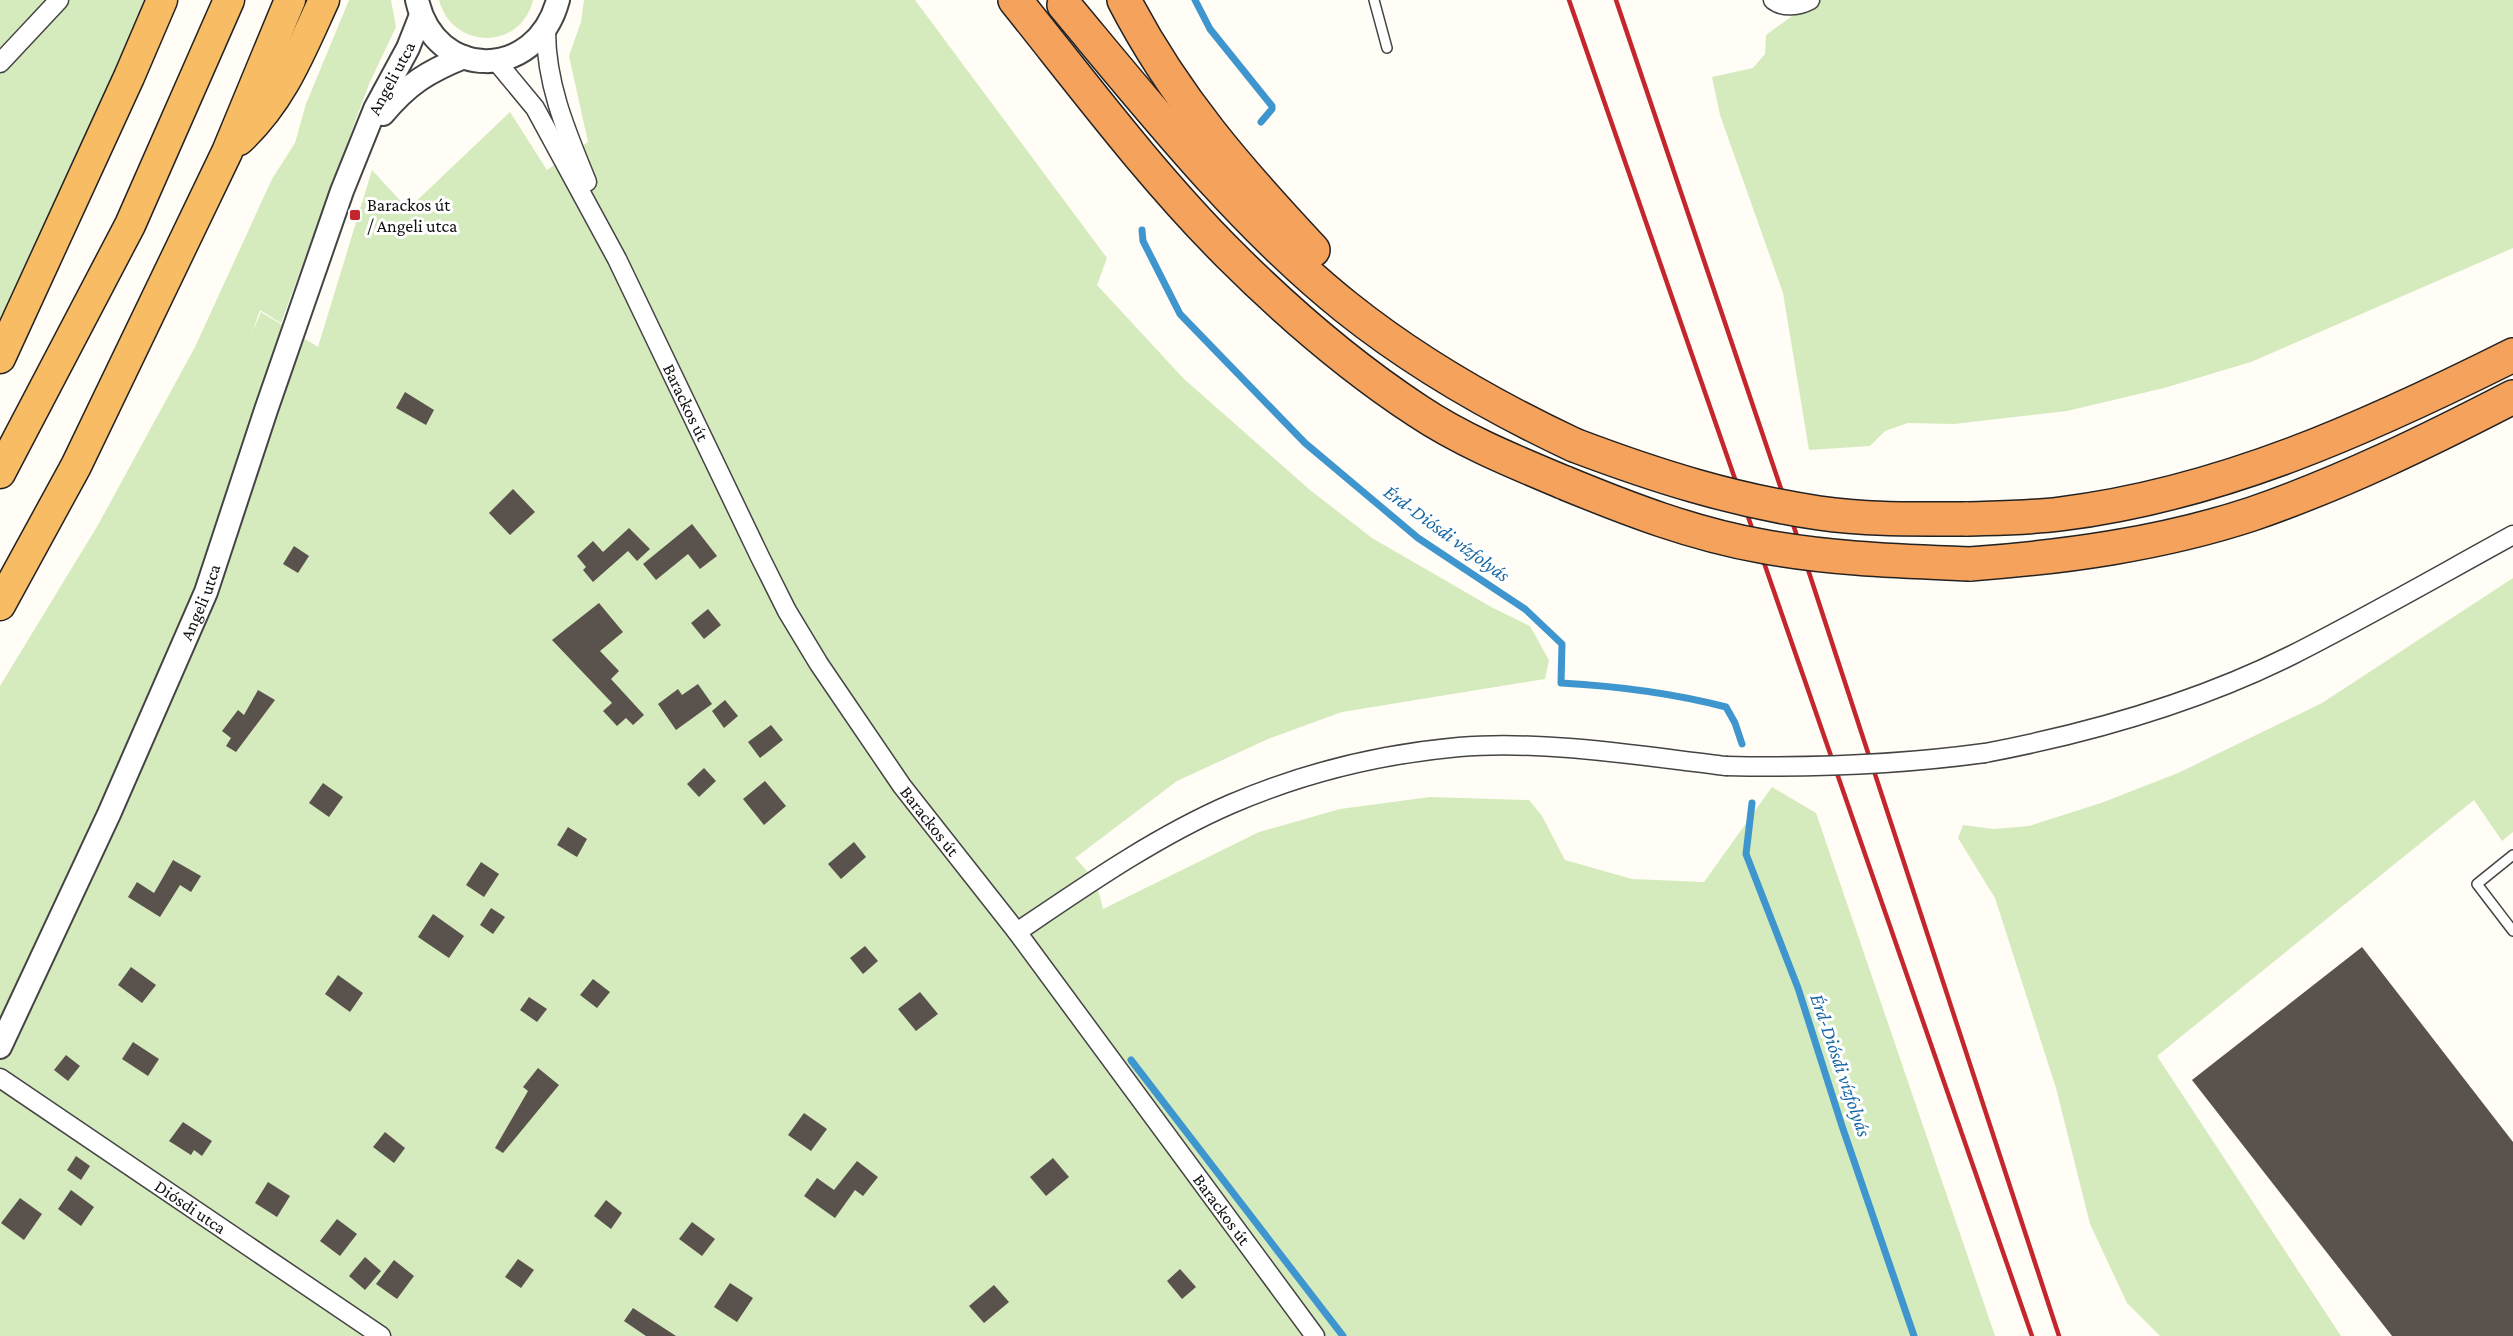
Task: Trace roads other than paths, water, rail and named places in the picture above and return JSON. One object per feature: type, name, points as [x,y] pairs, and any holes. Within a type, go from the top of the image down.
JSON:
[{"type":"highway","points":[[0,358],[120,98],[162,0]]},
{"type":"highway","points":[[0,473],[130,225],[229,0]]},
{"type":"highway","points":[[1015,0],[1114,123],[1228,253],[1339,352],[1419,412],[1479,444],[1636,512],[1760,546],[1882,561],[1970,564],[2028,560],[2182,534],[2250,514],[2362,471],[2513,398]]},
{"type":"highway","points":[[1124,0],[1161,65],[1197,118],[1265,198],[1415,358]]},
{"type":"highway","points":[[0,605],[76,466],[227,152],[289,2]]},
{"type":"highway","points":[[1062,3],[1161,120],[1259,226],[1345,306],[1415,358],[1496,406],[1574,445],[1652,475],[1708,491],[1832,514],[1886,518],[1965,519],[2070,513],[2171,494],[2223,479],[2341,436],[2437,393],[2513,355]]},
{"type":"highway","points":[[227,152],[260,120],[284,85],[320,8]]},
{"type":"street","points":[[0,63],[59,0]]},
{"type":"street","points":[[419,8],[429,31],[443,46],[464,57],[480,61],[496,61],[524,51],[546,31],[558,0]]},
{"type":"street","points":[[1773,0],[1776,3],[1793,6],[1809,1]]},
{"type":"street","name":"Angeli utca","points":[[0,1047],[109,814],[206,592],[324,241],[375,109],[408,48],[419,8]]},
{"type":"street","name":"Barackos út","points":[[546,31],[546,61],[567,132],[617,259]]},
{"type":"street","name":"Angeli utca","points":[[363,142],[401,92],[429,72],[464,57]]},
{"type":"street","name":"Barackos út","points":[[496,61],[535,108],[617,259],[787,611],[819,663],[902,786],[1017,932],[1315,1336]]},
{"type":"street","points":[[1017,932],[1136,855],[1230,805],[1284,783],[1333,769],[1395,756],[1449,748],[1501,746],[1608,753],[1726,766],[1812,768],[1868,766],[1984,753],[2058,739],[2147,712],[2229,683],[2292,655],[2513,535]]},
{"type":"street","name":"Diósdi utca","points":[[0,1078],[381,1336]]},
{"type":"lane","points":[[1374,0],[1387,48]]},
{"type":"lane","points":[[2513,855],[2477,884],[2513,931]]},
{"type":"waterway","name":"Érd-Diósdi vízfolyás","points":[[1195,0],[1210,29],[1272,106],[1261,122]]},
{"type":"waterway","name":"Érd-Diósdi vízfolyás","points":[[1142,230],[1143,241],[1180,314],[1305,443],[1418,538],[1525,609],[1562,644],[1561,683],[1644,691],[1726,707],[1735,723],[1742,744]]},
{"type":"waterway","name":"Érd-Diósdi vízfolyás","points":[[1752,803],[1746,854],[1798,988],[1842,1126],[1914,1336]]},
{"type":"waterway","points":[[1131,1060],[1343,1336]]},
{"type":"railway","points":[[1569,0],[2032,1336]]},
{"type":"railway","points":[[1616,0],[1799,542],[2059,1336]]},
{"type":"place","name":"Barackos út / Angeli utca","points":[[355,215]]}]
